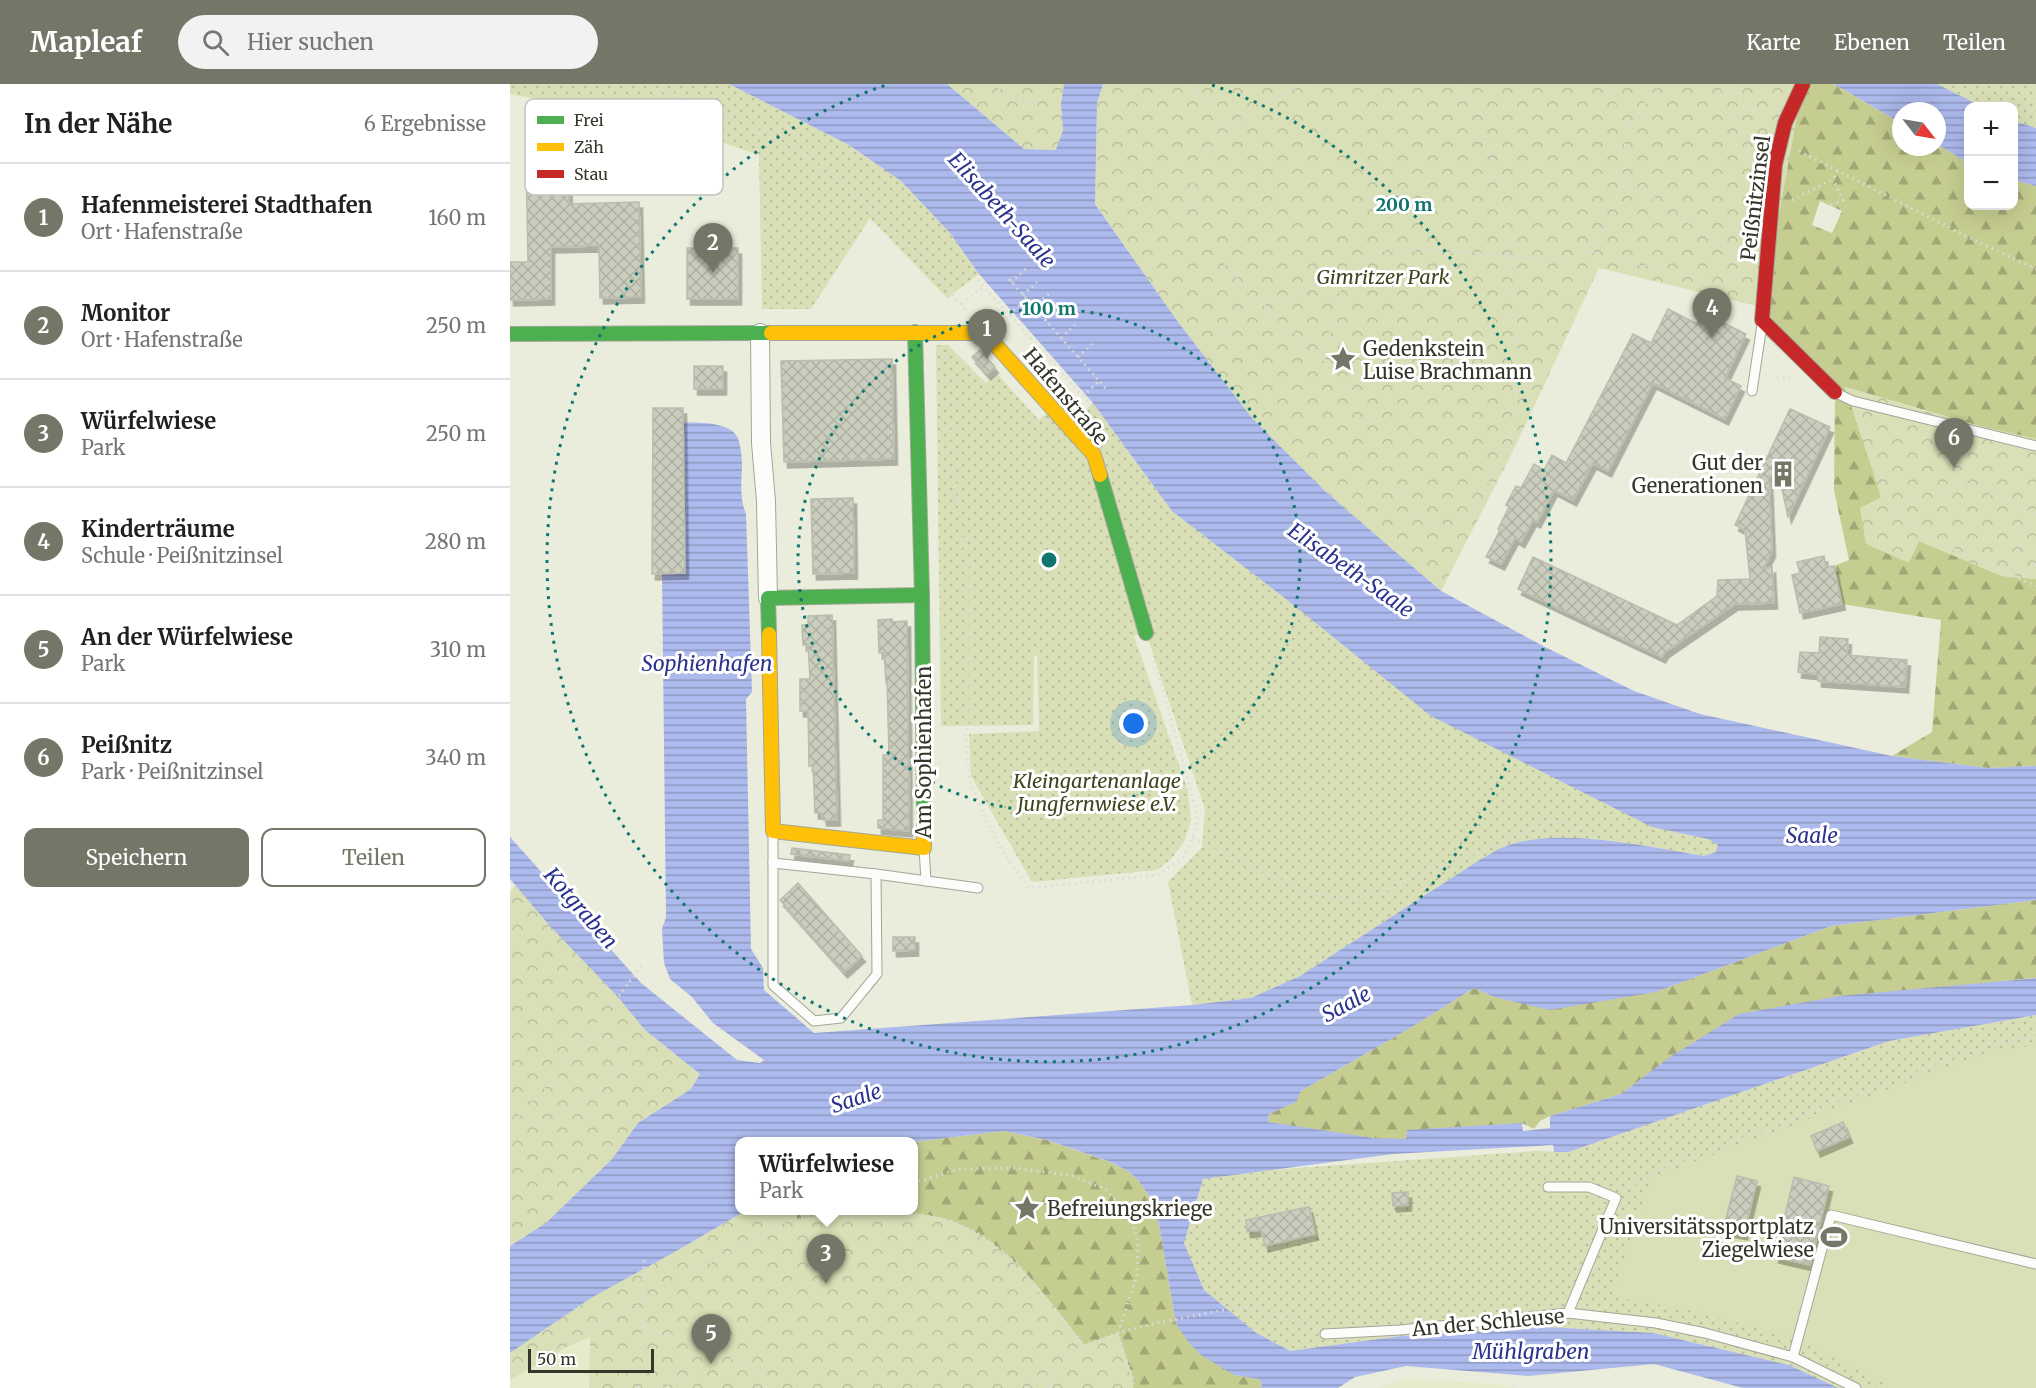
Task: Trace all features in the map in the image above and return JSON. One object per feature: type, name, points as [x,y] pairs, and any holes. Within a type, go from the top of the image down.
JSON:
[{"type":"street","name":"Peißnitzinsel","points":[[1762,320],[1779,142],[1795,97],[1803,84]]},
{"type":"street","points":[[1762,320],[1835,392]]},
{"type":"street","name":"Am Sophienhafen","points":[[773,831],[924,848],[922,596],[915,332]]},
{"type":"street","points":[[760,333],[761,443],[766,501],[773,831]]},
{"type":"street","name":"Hafenstraße","points":[[510,334],[985,333],[1094,455],[1146,633]]},
{"type":"street","points":[[768,598],[922,596]]},
{"type":"lane","points":[[1752,391],[1762,320]]},
{"type":"lane","points":[[1835,392],[1853,401],[2036,446]]},
{"type":"lane","points":[[773,831],[773,985],[814,1021],[841,1018],[877,974],[876,874]]},
{"type":"lane","points":[[924,848],[926,881]]},
{"type":"lane","points":[[773,863],[978,888]]},
{"type":"lane","points":[[1548,1187],[1589,1186],[1616,1198],[1568,1313]]},
{"type":"lane","points":[[1793,1357],[1831,1215],[2036,1264]]},
{"type":"lane","name":"An der Schleuse","points":[[1325,1334],[1400,1330],[1568,1313],[1656,1323],[1706,1333],[1793,1357],[1856,1388]]},
{"type":"path","points":[[640,84],[692,99]]},
{"type":"path","points":[[995,84],[1010,100],[1036,104],[1043,84]]},
{"type":"path","points":[[1191,84],[1226,129]]},
{"type":"path","points":[[1306,84],[1256,109],[1226,129],[1198,169],[1191,195],[1193,215],[1207,238],[1254,298],[1323,356],[1352,389],[1369,418],[1398,491],[1412,512],[1431,523],[1448,524],[1466,515],[1491,478],[1513,422],[1517,388],[1515,325],[1502,197],[1492,153],[1469,95],[1458,84]]},
{"type":"path","points":[[1263,305],[1307,290],[1379,251],[1427,250],[1568,260],[1589,251],[1603,231],[1624,178],[1626,129],[1617,109],[1600,84]]},
{"type":"path","points":[[1626,129],[1651,95],[1664,84]]},
{"type":"path","points":[[1720,84],[1754,167]]},
{"type":"path","points":[[1728,84],[1779,142]]},
{"type":"path","points":[[723,113],[805,154],[862,200],[913,250],[967,312]]},
{"type":"path","points":[[1805,154],[2036,269]]},
{"type":"path","points":[[1771,211],[1833,179],[1838,170]]},
{"type":"path","points":[[1589,251],[1723,285],[1739,274],[1736,254],[1624,178]]},
{"type":"path","points":[[1831,205],[1843,200],[1833,179]]},
{"type":"path","points":[[1028,267],[1010,281],[1108,391]]},
{"type":"path","points":[[1323,356],[1340,297],[1337,274]]},
{"type":"path","points":[[978,280],[1092,406]]},
{"type":"path","points":[[1023,295],[1037,282]]},
{"type":"path","points":[[961,305],[984,286]]},
{"type":"path","points":[[1034,307],[1050,293]]},
{"type":"path","points":[[1208,344],[1223,334],[1254,298]]},
{"type":"path","points":[[1009,314],[1027,299]]},
{"type":"path","points":[[1045,320],[1060,307]]},
{"type":"path","points":[[1013,328],[1018,324]]},
{"type":"path","points":[[1061,338],[1076,325]]},
{"type":"path","points":[[942,332],[961,527],[969,575],[970,712],[965,736],[969,777],[987,823],[1005,855],[1029,888],[1158,875],[1183,857],[1194,838],[1198,816],[1146,633]]},
{"type":"path","points":[[1078,357],[1092,344]]},
{"type":"path","points":[[1043,362],[1048,357]]},
{"type":"path","points":[[1083,396],[1099,381]]},
{"type":"path","points":[[1073,396],[1079,392]]},
{"type":"path","points":[[1853,401],[1893,510],[1921,535],[2036,586]]},
{"type":"path","points":[[1962,429],[1962,482]]},
{"type":"path","points":[[1893,510],[1962,482],[2035,514],[2008,573]]},
{"type":"path","points":[[2013,575],[2036,564]]},
{"type":"path","points":[[1194,838],[1244,865],[1311,893],[1348,900],[1388,891],[1550,821],[1584,829]]},
{"type":"path","points":[[510,1123],[556,1079],[643,964]]},
{"type":"path","points":[[510,1133],[573,1109],[606,1085],[630,1054],[592,1033]]},
{"type":"path","points":[[1616,1198],[1653,1172],[1790,1119],[1994,1042],[2036,1038]]},
{"type":"path","points":[[573,1109],[594,1118]]},
{"type":"path","points":[[918,1181],[959,1169],[1016,1168],[1073,1176],[1105,1189],[1130,1214],[1137,1244],[1137,1275],[1118,1333],[1133,1379],[1133,1388]]},
{"type":"path","points":[[918,1214],[951,1221],[980,1234],[1016,1263],[1084,1345]]},
{"type":"path","points":[[510,1372],[644,1298],[795,1219],[807,1215]]},
{"type":"path","points":[[795,1219],[854,1215]]},
{"type":"path","points":[[639,1388],[644,1258]]},
{"type":"path","points":[[1025,1388],[1084,1345],[1157,1323],[1234,1308],[1258,1308],[1325,1334]]},
{"type":"path","points":[[643,1325],[655,1333],[690,1338],[692,1341],[718,1350],[736,1363],[753,1367],[760,1372],[766,1388]]},
{"type":"path","points":[[662,1388],[681,1376],[682,1360],[692,1341]]},
{"type":"path","points":[[1050,1388],[1056,1366]]},
{"type":"shaded area","points":[[590,1337],[589,1388],[510,1388],[510,1380],[565,1348]]},
{"type":"shaded area","points":[[1405,1379],[1482,1383],[1519,1388],[1377,1388]]},
{"type":"green space","points":[[510,84],[729,84],[849,145],[901,181],[950,233],[979,274],[948,299],[870,218],[811,309],[762,309],[759,155],[723,143],[723,99],[535,99],[510,94]]},
{"type":"green space","points":[[947,84],[1064,84],[1061,104],[1063,130],[1057,150],[1024,149]]},
{"type":"green space","name":"Gimritzer Park","points":[[1103,84],[1803,84],[1762,307],[1599,268],[1511,455],[1441,591],[1326,492],[1252,418],[1178,322],[1095,203],[1097,103]]},
{"type":"green space","points":[[1600,84],[1834,84],[1892,118],[1892,156],[1946,156],[1946,150],[1964,161],[1964,210],[2018,210],[2018,181],[2036,186],[2036,439],[1983,427],[1845,387],[1882,497],[1919,541],[2002,576],[2036,579],[2036,766],[1988,768],[1892,756],[1932,732],[1941,620],[1842,604],[1834,566],[1849,560],[1834,490],[1835,392],[1762,307],[1718,296]],"holes":[[[1820,201],[1842,211],[1832,233],[1812,225]]]},
{"type":"green space","points":[[1937,84],[2036,84],[2036,128],[2018,122],[2018,102],[1973,102]]},
{"type":"green space","name":"Kleingartenanlage Jungfernwiese e.V.","points":[[936,345],[948,345],[986,383],[997,374],[1039,420],[1053,408],[1070,424],[1093,403],[1172,511],[1291,603],[1652,827],[1708,839],[1718,845],[1716,852],[1704,856],[1630,843],[1574,838],[1523,841],[1501,848],[1481,859],[1300,976],[1251,998],[1192,1005],[1168,882],[1202,847],[1205,809],[1146,633],[1134,636],[1188,791],[1191,821],[1184,842],[1171,859],[1157,870],[1032,882],[971,776],[969,734],[1039,731],[1037,655],[1034,656],[1033,725],[941,726]]},
{"type":"green space","points":[[1845,387],[1983,427],[2036,439],[2036,579],[2002,576],[1919,541],[1909,563],[1866,544],[1860,508],[1881,497]]},
{"type":"green space","points":[[528,871],[645,1030],[700,1074],[691,1089],[638,1123],[612,1159],[546,1223],[510,1246],[510,892]]},
{"type":"green space","points":[[2036,900],[2036,978],[2001,981],[1671,1057],[1621,1094],[1550,1116],[1540,1121],[1534,1129],[1522,1123],[1407,1131],[1406,1139],[1389,1139],[1337,1134],[1268,1122],[1269,1114],[1295,1102],[1301,1091],[1474,988],[1494,997],[1656,992],[1831,926]]},
{"type":"green space","points":[[2036,1015],[2036,1388],[1838,1388],[1789,1365],[1653,1333],[1545,1327],[1401,1336],[1290,1351],[1255,1332],[1204,1290],[1184,1243],[1203,1179],[1270,1170],[1535,1151],[1568,1152],[1889,1041]]},
{"type":"green space","name":"Universitätssportplatz Ziegelwiese","points":[[2036,1046],[2036,1388],[1894,1388],[1799,1340],[1703,1313],[1612,1296],[1651,1178],[1996,1049]]},
{"type":"green space","points":[[1004,1131],[1047,1140],[1107,1161],[1128,1171],[1138,1180],[1149,1196],[1159,1224],[1176,1324],[1234,1375],[1259,1379],[1261,1388],[1133,1388],[1133,1379],[1118,1333],[1084,1345],[1032,1280],[992,1243],[969,1229],[943,1219],[918,1215],[918,1141]]},
{"type":"green space","points":[[918,1214],[944,1219],[969,1229],[992,1243],[1013,1260],[1084,1345],[1118,1333],[1133,1379],[1133,1388],[589,1388],[590,1337],[565,1348],[510,1380],[510,1353],[591,1298],[738,1215],[797,1215],[796,1219],[846,1215]]},
{"type":"green space","points":[[797,1215],[843,1215],[795,1219]]},
{"type":"water","points":[[729,84],[947,84],[1024,149],[1056,150],[1063,130],[1061,104],[1064,84],[1103,84],[1097,103],[1095,204],[1178,322],[1252,418],[1326,492],[1441,591],[1545,647],[1634,691],[1700,714],[1892,756],[1988,768],[2036,766],[2036,900],[1831,926],[1656,992],[1550,1010],[1494,997],[1474,988],[1301,1091],[1296,1102],[1269,1114],[1268,1122],[1374,1138],[1406,1139],[1407,1130],[1522,1123],[1523,1131],[1550,1128],[1550,1116],[1621,1094],[1670,1057],[1739,1014],[1839,996],[2036,978],[2036,1015],[1889,1041],[1568,1152],[1554,1152],[1553,1145],[1393,1154],[1203,1179],[1184,1243],[1204,1290],[1255,1332],[1290,1351],[1401,1336],[1545,1327],[1653,1333],[1789,1365],[1838,1388],[1743,1388],[1654,1364],[1528,1376],[1406,1366],[1355,1377],[1338,1388],[1261,1388],[1259,1379],[1234,1375],[1201,1355],[1176,1324],[1159,1224],[1149,1196],[1138,1180],[1128,1171],[1108,1161],[1047,1140],[1004,1131],[918,1141],[918,1137],[735,1137],[735,1215],[738,1215],[591,1298],[510,1353],[510,1246],[546,1223],[612,1159],[638,1123],[691,1089],[700,1074],[645,1030],[618,997],[550,926],[510,879],[510,837],[641,983],[737,1060],[760,1063],[764,1060],[713,1023],[692,997],[670,979],[664,963],[662,929],[666,917],[662,573],[664,423],[703,423],[723,426],[736,435],[739,442],[742,460],[742,497],[746,514],[752,692],[746,699],[751,949],[763,968],[764,990],[814,1033],[1192,1005],[1251,998],[1300,976],[1501,848],[1523,841],[1574,838],[1630,843],[1704,856],[1716,852],[1718,845],[1708,839],[1652,827],[1431,716],[1172,511],[1093,403],[979,274],[950,233],[901,181],[849,145]]},
{"type":"water","points":[[1834,84],[1937,84],[1973,102],[1964,102],[1964,161],[1946,150],[1946,102],[1892,102],[1892,118]]},
{"type":"water","points":[[2018,122],[2036,128],[2036,186],[2018,181]]},
{"type":"building","points":[[527,195],[569,195],[569,204],[639,202],[641,297],[600,298],[599,246],[551,247],[551,299],[510,300],[510,262],[528,262]]},
{"type":"building","points":[[687,248],[738,248],[738,299],[687,299]]},
{"type":"building","points":[[1668,309],[1697,324],[1702,312],[1746,334],[1725,378],[1741,386],[1725,419],[1653,383],[1608,471],[1593,463],[1573,500],[1554,490],[1537,522],[1533,520],[1521,542],[1515,538],[1501,564],[1486,557],[1500,530],[1498,529],[1509,507],[1506,505],[1516,486],[1521,488],[1534,464],[1544,470],[1552,455],[1566,463],[1633,334],[1651,343]]},
{"type":"building","points":[[980,350],[995,367],[987,374],[972,357]]},
{"type":"building","points":[[892,359],[894,459],[784,462],[781,361]]},
{"type":"building","points":[[694,366],[723,366],[723,389],[694,389]]},
{"type":"building","points":[[653,408],[683,408],[685,573],[652,574]]},
{"type":"building","points":[[1790,409],[1830,427],[1788,517],[1779,475],[1769,476],[1772,551],[1763,569],[1772,567],[1774,603],[1735,604],[1665,652],[1662,657],[1518,589],[1533,557],[1677,625],[1717,596],[1718,580],[1750,579],[1745,530],[1735,525]]},
{"type":"building","points":[[853,498],[854,573],[813,574],[811,499]]},
{"type":"building","points":[[1824,556],[1826,567],[1834,566],[1842,604],[1800,613],[1792,575],[1800,573],[1797,562]]},
{"type":"building","points":[[832,615],[837,820],[823,820],[822,813],[815,813],[813,766],[809,766],[808,711],[800,711],[800,679],[810,679],[808,644],[803,645],[802,625],[808,625],[808,616]]},
{"type":"building","points":[[892,619],[892,622],[907,621],[909,831],[878,828],[878,820],[883,820],[883,755],[889,755],[887,681],[884,653],[879,653],[878,620]]},
{"type":"building","points":[[1820,637],[1848,639],[1847,655],[1907,660],[1905,687],[1818,681],[1818,674],[1798,672],[1800,652],[1819,653]]},
{"type":"building","points":[[792,848],[850,855],[849,861],[791,854]]},
{"type":"building","points":[[798,883],[862,956],[844,972],[780,900]]},
{"type":"building","points":[[893,937],[915,937],[915,950],[893,951]]},
{"type":"building","points":[[1843,1122],[1849,1137],[1817,1151],[1811,1136]]},
{"type":"building","points":[[1737,1176],[1757,1181],[1744,1234],[1723,1230]]},
{"type":"building","points":[[1794,1177],[1829,1186],[1810,1265],[1775,1257]]},
{"type":"building","points":[[1408,1192],[1408,1205],[1393,1206],[1392,1193]]},
{"type":"building","points":[[1309,1207],[1315,1234],[1265,1246],[1261,1230],[1247,1232],[1246,1220]]},
{"type":"traffic: fast","points":[[915,332],[922,595],[924,813]]},
{"type":"traffic: fast","points":[[510,334],[771,333]]},
{"type":"traffic: fast","points":[[1100,475],[1146,633]]},
{"type":"traffic: fast","points":[[769,634],[768,598],[922,595]]},
{"type":"traffic: slow","points":[[771,333],[985,333],[1094,455],[1100,475]]},
{"type":"traffic: slow","points":[[769,634],[773,831],[924,848],[924,813]]},
{"type":"traffic: jam","points":[[1803,84],[1785,123],[1775,165],[1762,320],[1835,392]]},
{"type":"place","name":"Monitor","points":[[713,273]]},
{"type":"place","name":"Kinderträume","points":[[1712,338]]},
{"type":"place","name":"Hafenmeisterei Stadthafen","points":[[987,359]]},
{"type":"place","name":"Gedenkstein Luise Brachmann","points":[[1343,359]]},
{"type":"place","name":"Peißnitz","points":[[1954,468]]},
{"type":"place","name":"Gut der Generationen","points":[[1783,474]]},
{"type":"place","name":"Befreiungskriege","points":[[1027,1208]]},
{"type":"place","name":"Universitätssportplatz Ziegelwiese","points":[[1834,1237]]},
{"type":"place","name":"Würfelwiese","points":[[826,1284]]},
{"type":"place","name":"An der Würfelwiese","points":[[711,1364]]},
{"type":"water label","name":"Elisabeth-Saale","points":[[1002,210]]},
{"type":"water label","name":"Elisabeth-Saale","points":[[1351,570]]},
{"type":"water label","name":"Sophienhafen","points":[[707,663]]},
{"type":"water label","name":"Saale","points":[[1812,835]]},
{"type":"water label","name":"Kotgraben","points":[[581,908]]},
{"type":"water label","name":"Saale","points":[[1346,1004]]},
{"type":"water label","name":"Saale","points":[[856,1098]]},
{"type":"water label","name":"Mühlgraben","points":[[1531,1351]]}]
